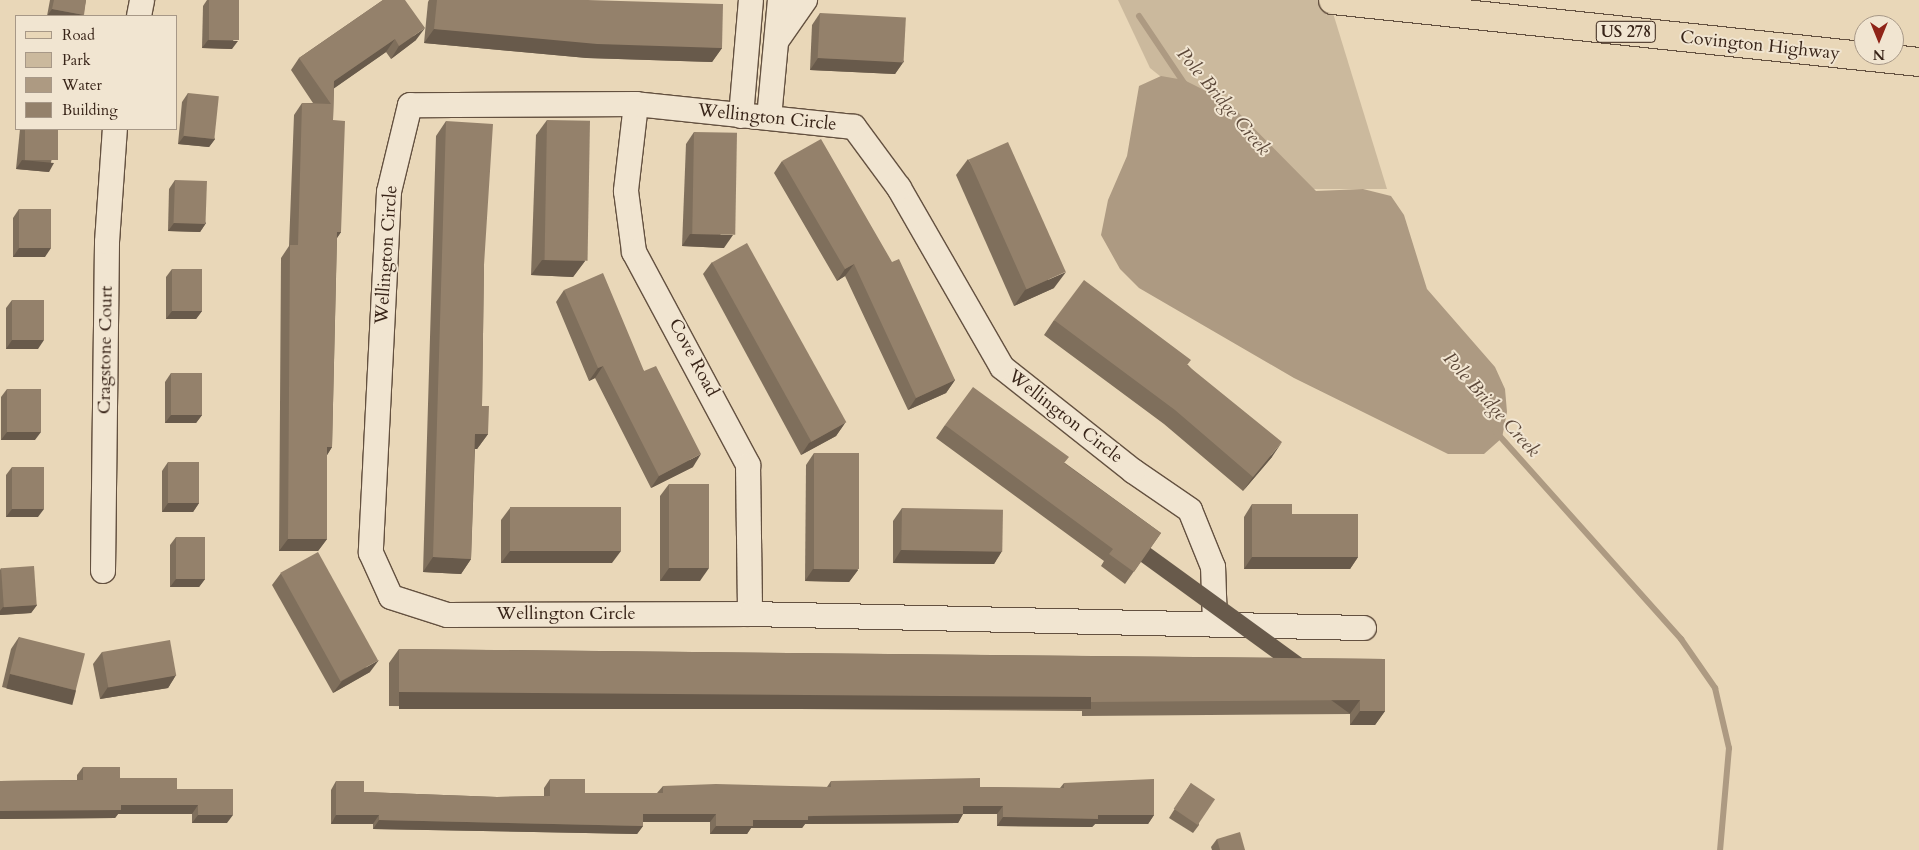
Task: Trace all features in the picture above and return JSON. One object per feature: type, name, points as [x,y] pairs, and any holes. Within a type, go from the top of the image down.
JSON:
[{"type":"main road","name":"Covington Highway","points":[[1333,0],[1919,62]]},
{"type":"street","points":[[138,15],[142,0]]},
{"type":"street","points":[[741,116],[751,0]]},
{"type":"street","points":[[769,118],[780,0]]},
{"type":"street","points":[[776,42],[805,0]]},
{"type":"street","name":"Wellington Circle","points":[[1215,623],[1213,567],[1190,510],[1134,472],[1002,367],[899,188],[854,126],[636,104],[410,105],[389,192],[371,553],[391,597],[447,615],[750,614],[1215,623],[1364,628]]},
{"type":"street","name":"Cove Road","points":[[636,104],[626,191],[634,252],[678,328],[748,465],[750,614]]},
{"type":"street","name":"Cragstone Court","points":[[103,571],[107,242],[115,130]]},
{"type":"green space","points":[[1118,0],[1329,0],[1387,189],[1300,189],[1150,68]]},
{"type":"water","points":[[1161,76],[1184,80],[1228,102],[1316,191],[1363,189],[1391,196],[1404,215],[1427,289],[1495,367],[1505,389],[1507,412],[1502,438],[1484,454],[1448,454],[1294,378],[1139,288],[1120,269],[1101,235],[1108,200],[1127,156],[1139,86]]},
{"type":"building","points":[[54,0],[86,0],[84,15],[52,9]]},
{"type":"building","points":[[209,0],[239,0],[239,40],[209,40]]},
{"type":"building","points":[[383,0],[405,0],[425,28],[399,46],[395,39],[334,81],[333,120],[345,121],[341,232],[337,232],[332,447],[327,447],[327,539],[288,539],[290,245],[298,245],[302,103],[331,104],[299,58]]},
{"type":"building","points":[[437,0],[587,0],[723,4],[722,48],[597,44],[434,29]]},
{"type":"building","points":[[820,13],[906,18],[904,62],[818,58]]},
{"type":"building","points":[[188,93],[219,96],[214,139],[184,136]]},
{"type":"building","points":[[547,120],[590,121],[588,261],[545,260]]},
{"type":"building","points":[[446,121],[493,124],[484,265],[482,406],[489,406],[488,434],[475,434],[471,559],[433,557]]},
{"type":"building","points":[[25,130],[58,130],[58,160],[25,160]]},
{"type":"building","points":[[694,132],[737,133],[735,235],[692,234]]},
{"type":"building","points":[[821,139],[892,262],[899,259],[955,380],[916,398],[854,264],[845,269],[782,161]]},
{"type":"building","points":[[1008,142],[1066,272],[1026,289],[969,159]]},
{"type":"building","points":[[175,180],[207,181],[205,224],[173,223]]},
{"type":"building","points":[[19,209],[51,209],[51,248],[19,248]]},
{"type":"building","points":[[747,243],[846,422],[811,442],[712,262]]},
{"type":"building","points":[[172,269],[202,269],[202,311],[172,311]]},
{"type":"building","points":[[603,273],[644,371],[656,366],[701,454],[659,476],[603,366],[598,368],[564,290]]},
{"type":"building","points":[[1084,280],[1191,360],[1187,365],[1282,442],[1253,477],[1175,410],[1054,320]]},
{"type":"building","points":[[12,300],[44,300],[44,340],[12,340]]},
{"type":"building","points":[[171,373],[202,373],[202,415],[171,415]]},
{"type":"building","points":[[973,387],[1069,457],[1064,463],[1161,533],[1134,572],[1109,554],[1113,549],[945,425]]},
{"type":"building","points":[[7,389],[41,389],[41,432],[7,432]]},
{"type":"building","points":[[814,453],[859,453],[859,569],[814,569]]},
{"type":"building","points":[[168,462],[199,462],[199,503],[168,503]]},
{"type":"building","points":[[12,467],[44,467],[44,509],[12,509]]},
{"type":"building","points":[[669,484],[709,484],[709,568],[669,568]]},
{"type":"building","points":[[1252,504],[1292,504],[1292,514],[1358,514],[1358,557],[1252,557]]},
{"type":"building","points":[[510,507],[621,507],[621,551],[510,551]]},
{"type":"building","points":[[902,508],[1003,510],[1002,552],[901,550]]},
{"type":"building","points":[[176,537],[205,537],[205,579],[176,579]]},
{"type":"building","points":[[318,552],[378,660],[341,681],[280,573]]},
{"type":"building","points":[[34,566],[37,605],[4,607],[1,568]]},
{"type":"building","points":[[19,637],[85,653],[76,690],[10,674]]},
{"type":"building","points":[[170,640],[176,675],[108,687],[102,652]]},
{"type":"building","points":[[399,649],[1385,659],[1385,711],[1360,711],[1360,700],[1091,702],[1091,697],[399,692]]},
{"type":"building","points":[[83,767],[120,767],[120,778],[177,778],[177,789],[233,789],[233,815],[198,815],[198,805],[121,805],[121,810],[0,811],[0,781],[83,780]]},
{"type":"building","points":[[980,778],[980,787],[1064,788],[1064,783],[1154,779],[1154,815],[1098,815],[1098,819],[1003,817],[1003,806],[963,806],[963,814],[808,816],[808,820],[753,820],[753,826],[716,826],[716,814],[643,814],[643,826],[379,820],[379,815],[336,815],[336,781],[364,781],[364,792],[497,797],[550,796],[550,779],[585,779],[585,793],[663,793],[663,786],[716,784],[831,787],[831,781]]},
{"type":"building","points":[[1191,783],[1215,799],[1198,825],[1174,809]]},
{"type":"building","points":[[1240,832],[1245,850],[1220,850],[1217,839]]},
{"type":"waterway","name":"Pole Bridge Creek","points":[[1139,16],[1186,86]]},
{"type":"waterway","name":"Pole Bridge Creek","points":[[1496,432],[1681,639],[1715,688],[1729,748],[1720,850]]}]
